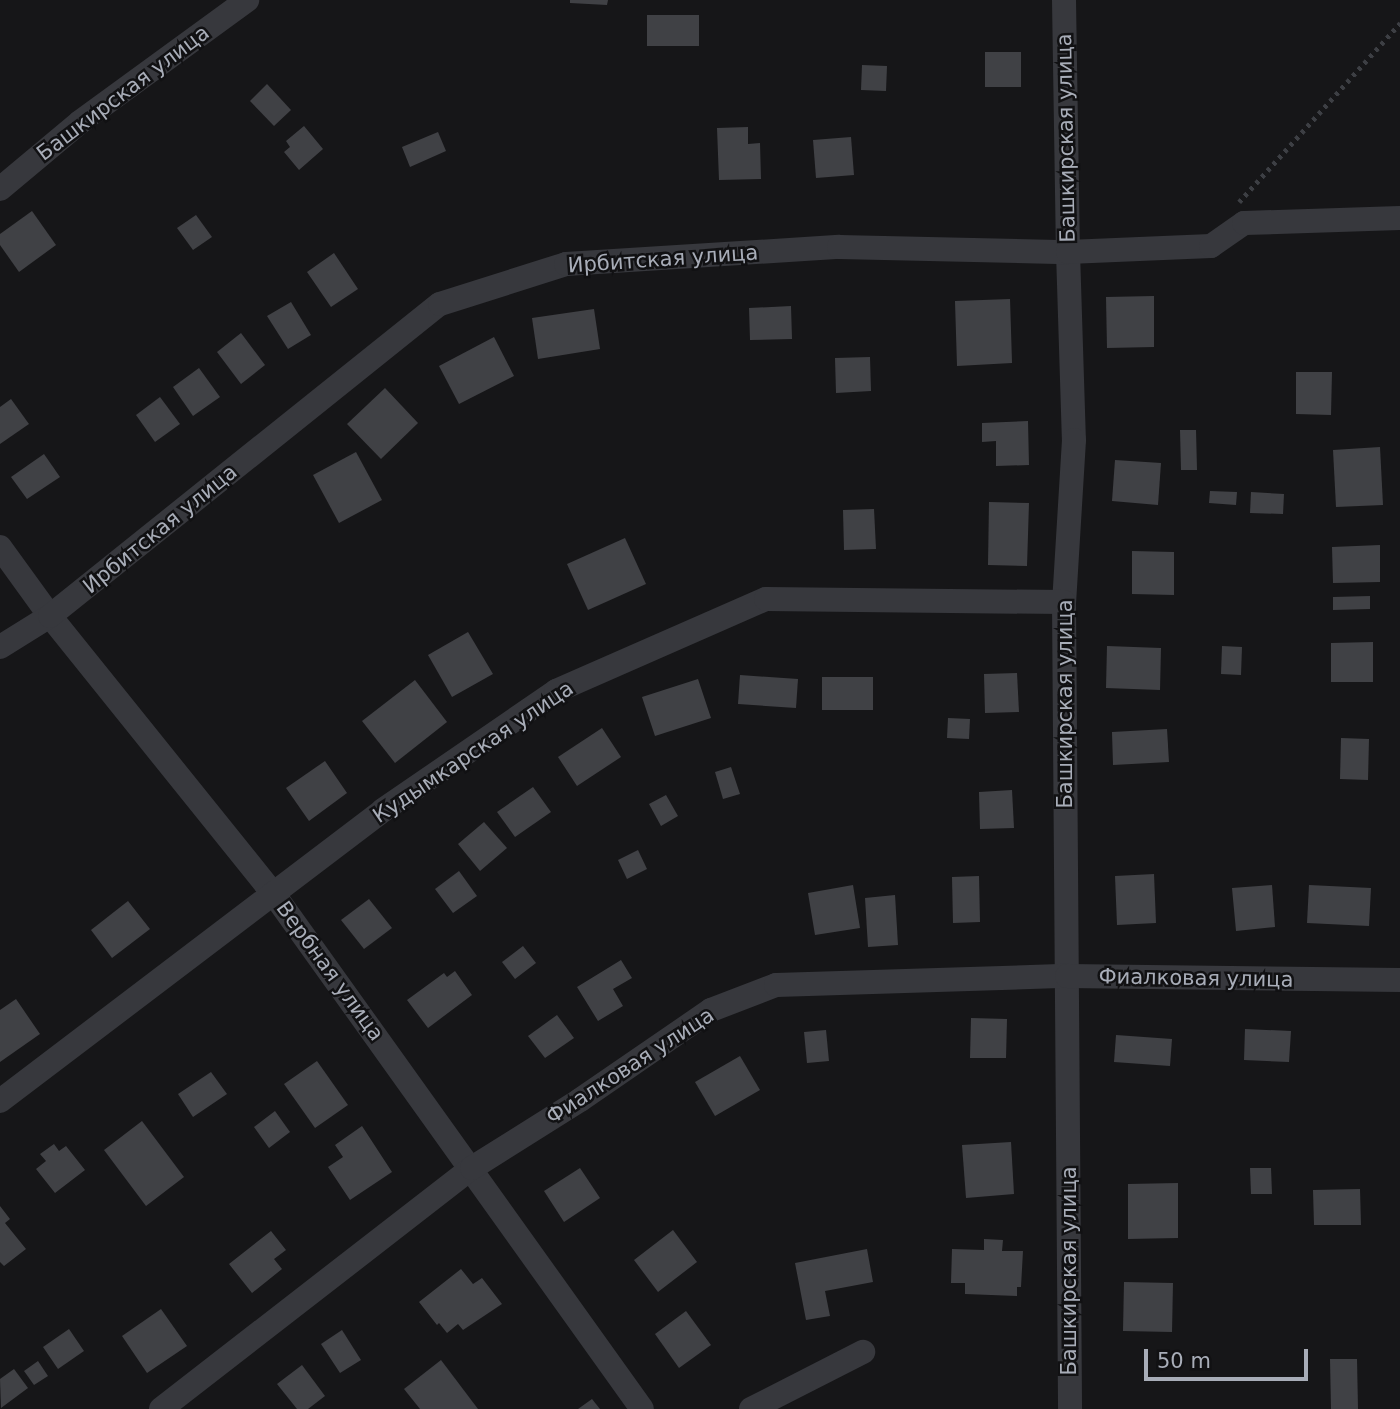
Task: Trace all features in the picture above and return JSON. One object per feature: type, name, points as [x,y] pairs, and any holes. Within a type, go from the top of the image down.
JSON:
[{"type":"street","name":"Башкирская улица","points":[[0,189],[80,122],[247,0]]},
{"type":"street","name":"Башкирская улица","points":[[1065,0],[1068,253],[1074,440],[1064,602],[1070,1409]]},
{"type":"street","points":[[1244,223],[1400,218]]},
{"type":"street","name":"Ирбитская улица","points":[[0,647],[50,616],[440,304],[566,264],[839,247],[1068,253],[1211,246],[1244,223]]},
{"type":"street","name":"Вербная улица","points":[[0,547],[50,616],[273,893],[642,1409]]},
{"type":"street","name":"Кудымкарская улица","points":[[0,1101],[383,810],[556,691],[766,599],[1064,602]]},
{"type":"street","name":"Фиалковая улица","points":[[161,1409],[472,1168],[580,1100],[711,1010],[776,985],[1067,976],[1400,980]]},
{"type":"street","points":[[751,1409],[863,1352]]},
{"type":"path","points":[[1244,223],[1239,199],[1400,23]]},
{"type":"building","points":[[570,0],[608,0],[607,5],[570,3]]},
{"type":"building","points":[[647,15],[699,15],[699,46],[647,46]]},
{"type":"building","points":[[985,52],[1021,52],[1021,87],[985,87]]},
{"type":"building","points":[[862,65],[887,66],[886,91],[861,90]]},
{"type":"building","points":[[267,84],[291,110],[274,126],[250,101]]},
{"type":"building","points":[[304,126],[323,149],[299,170],[284,152],[290,147],[286,141]]},
{"type":"building","points":[[748,127],[748,144],[760,143],[761,179],[719,180],[717,128]]},
{"type":"building","points":[[438,132],[446,151],[410,167],[402,147]]},
{"type":"building","points":[[851,137],[854,175],[816,178],[813,140]]},
{"type":"building","points":[[32,211],[56,245],[19,272],[0,245],[0,234]]},
{"type":"building","points":[[196,215],[212,237],[193,250],[177,228]]},
{"type":"building","points":[[334,253],[358,289],[331,307],[307,272]]},
{"type":"building","points":[[1154,296],[1154,347],[1107,348],[1106,297]]},
{"type":"building","points":[[1010,299],[1012,363],[957,366],[955,301]]},
{"type":"building","points":[[291,302],[311,335],[288,349],[267,316]]},
{"type":"building","points":[[791,306],[792,339],[750,340],[749,308]]},
{"type":"building","points":[[594,309],[600,349],[538,359],[532,318]]},
{"type":"building","points":[[241,333],[265,365],[241,384],[217,352]]},
{"type":"building","points":[[494,337],[514,376],[459,404],[439,366]]},
{"type":"building","points":[[870,357],[871,391],[836,393],[835,358]]},
{"type":"building","points":[[199,368],[220,397],[193,416],[173,387]]},
{"type":"building","points":[[1296,372],[1332,372],[1331,415],[1296,414]]},
{"type":"building","points":[[385,388],[418,423],[381,459],[347,424]]},
{"type":"building","points":[[160,397],[180,424],[155,442],[136,415]]},
{"type":"building","points":[[11,399],[29,424],[0,444],[0,407]]},
{"type":"building","points":[[1028,421],[1029,465],[996,466],[996,441],[982,442],[982,423]]},
{"type":"building","points":[[1180,430],[1196,430],[1197,470],[1181,470]]},
{"type":"building","points":[[1380,447],[1383,505],[1336,507],[1333,450]]},
{"type":"building","points":[[356,452],[382,500],[339,523],[313,475]]},
{"type":"building","points":[[44,454],[60,477],[27,499],[11,477]]},
{"type":"building","points":[[1115,460],[1161,463],[1158,505],[1112,501]]},
{"type":"building","points":[[1210,491],[1237,492],[1236,505],[1209,503]]},
{"type":"building","points":[[1251,492],[1284,494],[1283,514],[1250,513]]},
{"type":"building","points":[[989,502],[1029,503],[1027,566],[988,565]]},
{"type":"building","points":[[874,509],[876,549],[844,550],[843,510]]},
{"type":"building","points":[[625,538],[646,584],[588,610],[567,564]]},
{"type":"building","points":[[1380,545],[1380,582],[1333,583],[1332,547]]},
{"type":"building","points":[[1132,551],[1174,552],[1174,595],[1132,594]]},
{"type":"building","points":[[1370,596],[1370,609],[1333,610],[1333,597]]},
{"type":"building","points":[[468,632],[493,674],[452,697],[428,655]]},
{"type":"building","points":[[1373,642],[1373,682],[1331,682],[1331,643]]},
{"type":"building","points":[[1107,646],[1161,648],[1160,690],[1106,688]]},
{"type":"building","points":[[1222,646],[1242,647],[1241,675],[1221,674]]},
{"type":"building","points":[[1017,673],[1019,712],[985,713],[984,674]]},
{"type":"building","points":[[740,675],[798,679],[796,708],[738,704]]},
{"type":"building","points":[[822,677],[873,677],[873,710],[822,710]]},
{"type":"building","points":[[698,679],[711,718],[655,736],[642,697]]},
{"type":"building","points":[[415,680],[447,722],[395,763],[362,721]]},
{"type":"building","points":[[948,718],[970,719],[969,739],[947,738]]},
{"type":"building","points":[[602,728],[621,757],[577,786],[558,757]]},
{"type":"building","points":[[1167,729],[1169,762],[1113,765],[1112,732]]},
{"type":"building","points":[[1341,738],[1369,739],[1368,780],[1340,779]]},
{"type":"building","points":[[325,761],[347,793],[309,821],[286,788]]},
{"type":"building","points":[[731,767],[740,794],[723,799],[715,772]]},
{"type":"building","points":[[533,787],[551,812],[515,837],[497,812]]},
{"type":"building","points":[[1012,790],[1014,828],[980,829],[979,792]]},
{"type":"building","points":[[666,795],[678,816],[661,826],[649,804]]},
{"type":"building","points":[[484,822],[507,848],[480,871],[458,844]]},
{"type":"building","points":[[638,850],[647,869],[627,879],[618,860]]},
{"type":"building","points":[[459,871],[477,896],[453,913],[435,889]]},
{"type":"building","points":[[1154,874],[1156,923],[1117,925],[1115,876]]},
{"type":"building","points":[[979,876],[980,922],[953,923],[952,877]]},
{"type":"building","points":[[853,885],[860,928],[815,935],[808,893]]},
{"type":"building","points":[[1272,885],[1275,927],[1236,931],[1232,888]]},
{"type":"building","points":[[1309,885],[1371,888],[1369,926],[1307,923]]},
{"type":"building","points":[[895,895],[898,945],[868,947],[865,898]]},
{"type":"building","points":[[369,899],[392,928],[364,949],[341,920]]},
{"type":"building","points":[[128,901],[150,929],[112,958],[91,930]]},
{"type":"building","points":[[523,946],[536,963],[515,979],[502,962]]},
{"type":"building","points":[[621,960],[632,978],[613,989],[623,1006],[598,1021],[577,987]]},
{"type":"building","points":[[455,971],[472,995],[428,1028],[407,1000],[444,973],[447,977]]},
{"type":"building","points":[[16,999],[40,1034],[0,1062],[0,1010]]},
{"type":"building","points":[[557,1015],[574,1038],[545,1058],[528,1036]]},
{"type":"building","points":[[971,1018],[1007,1019],[1006,1058],[970,1058]]},
{"type":"building","points":[[1245,1029],[1291,1031],[1289,1062],[1244,1060]]},
{"type":"building","points":[[826,1030],[829,1061],[807,1063],[804,1032]]},
{"type":"building","points":[[1116,1035],[1172,1039],[1170,1066],[1114,1062]]},
{"type":"building","points":[[740,1056],[760,1090],[715,1116],[695,1082]]},
{"type":"building","points":[[317,1061],[348,1105],[315,1128],[284,1084]]},
{"type":"building","points":[[211,1072],[227,1094],[193,1117],[178,1094]]},
{"type":"building","points":[[275,1111],[290,1132],[269,1148],[254,1127]]},
{"type":"building","points":[[142,1121],[184,1177],[146,1206],[104,1150]]},
{"type":"building","points":[[362,1126],[392,1172],[350,1200],[328,1167],[343,1157],[335,1145]]},
{"type":"building","points":[[1011,1142],[1014,1194],[966,1198],[962,1145]]},
{"type":"building","points":[[54,1144],[59,1151],[66,1146],[85,1170],[55,1193],[36,1169],[46,1161],[40,1154]]},
{"type":"building","points":[[580,1168],[600,1198],[564,1222],[544,1191]]},
{"type":"building","points":[[1250,1168],[1271,1168],[1272,1194],[1251,1194]]},
{"type":"building","points":[[1178,1183],[1178,1238],[1128,1239],[1128,1184]]},
{"type":"building","points":[[1360,1189],[1361,1225],[1314,1225],[1313,1190]]},
{"type":"building","points":[[0,1206],[10,1219],[5,1223],[26,1249],[4,1266],[0,1262]]},
{"type":"building","points":[[673,1230],[697,1262],[658,1292],[634,1260]]},
{"type":"building","points":[[271,1231],[286,1250],[274,1259],[282,1269],[252,1293],[229,1264]]},
{"type":"building","points":[[984,1239],[1003,1240],[1002,1251],[1023,1251],[1021,1287],[1017,1287],[1017,1296],[965,1294],[965,1283],[951,1283],[952,1249],[984,1250]]},
{"type":"building","points":[[867,1249],[873,1282],[825,1291],[830,1316],[806,1320],[795,1263]]},
{"type":"building","points":[[461,1269],[473,1284],[482,1278],[502,1304],[463,1330],[458,1324],[447,1333],[419,1302]]},
{"type":"building","points":[[1124,1282],[1173,1283],[1172,1332],[1123,1331]]},
{"type":"building","points":[[161,1309],[187,1346],[147,1373],[122,1336]]},
{"type":"building","points":[[686,1311],[711,1345],[679,1368],[655,1334]]},
{"type":"building","points":[[69,1329],[84,1351],[58,1369],[43,1347]]},
{"type":"building","points":[[342,1330],[361,1360],[340,1373],[321,1344]]},
{"type":"building","points":[[1330,1359],[1357,1359],[1358,1409],[1331,1409]]},
{"type":"building","points":[[441,1360],[478,1409],[420,1409],[404,1389]]},
{"type":"building","points":[[38,1361],[48,1376],[34,1385],[24,1371]]},
{"type":"building","points":[[302,1365],[325,1396],[308,1409],[297,1409],[277,1384]]},
{"type":"building","points":[[14,1369],[28,1388],[1,1408],[0,1379]]},
{"type":"building","points":[[592,1399],[600,1409],[578,1409]]}]
